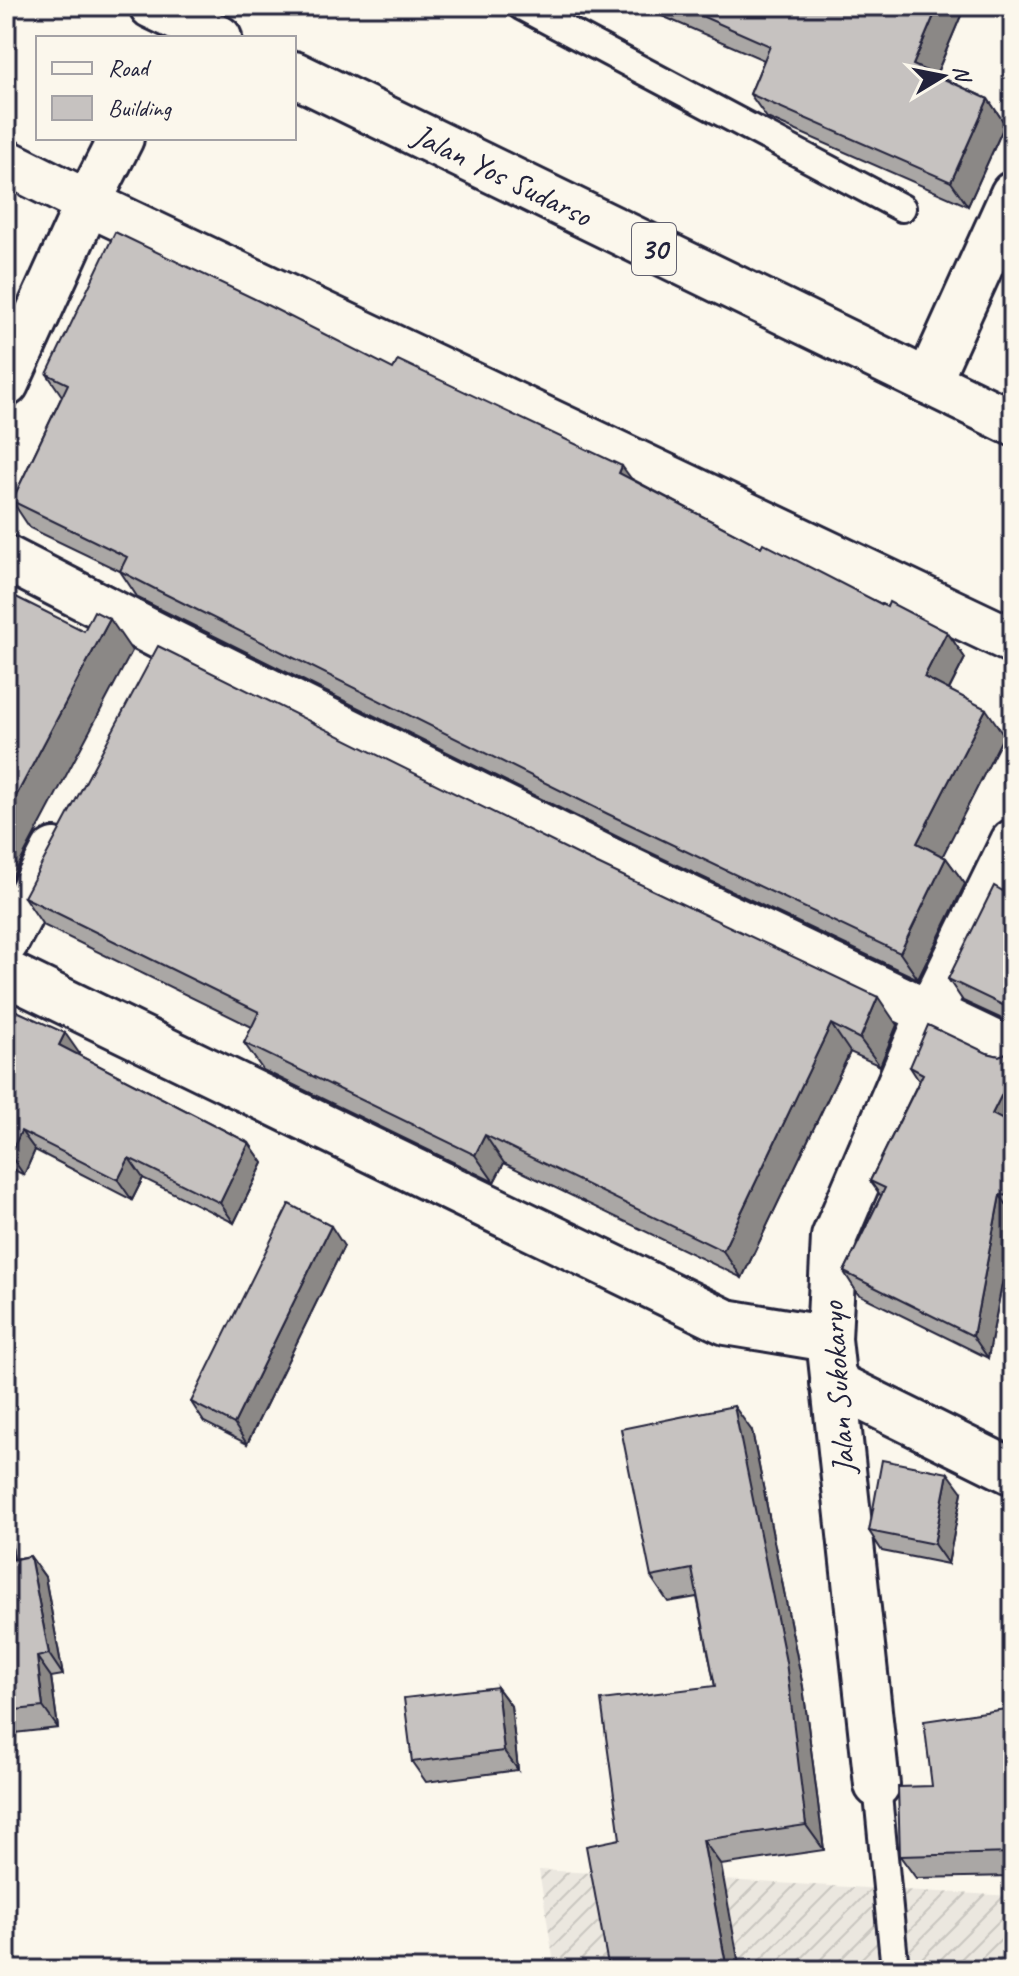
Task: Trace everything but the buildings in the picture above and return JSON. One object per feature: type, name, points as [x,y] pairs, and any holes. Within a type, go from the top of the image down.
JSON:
[{"type":"main road","points":[[169,17],[214,36]]},
{"type":"main road","name":"Jalan Yos Sudarso","points":[[296,75],[1013,423]]},
{"type":"main road","points":[[6,384],[120,140]]},
{"type":"main road","points":[[6,162],[1013,641]]},
{"type":"main road","points":[[928,382],[1013,194]]},
{"type":"main road","points":[[6,558],[159,654],[615,863],[1013,1052]]},
{"type":"main road","points":[[6,942],[72,819]]},
{"type":"main road","name":"Jalan Sukokaryo","points":[[877,1785],[829,1339],[834,1237],[930,1012],[1013,842]]},
{"type":"main road","points":[[6,973],[726,1322],[829,1339]]},
{"type":"main road","points":[[833,1383],[1011,1471]]},
{"type":"lane","points":[[521,6],[902,208]]},
{"type":"lane","name":"Jalan Sukokaryo","points":[[877,1785],[895,1970]]},
{"type":"shaded area","points":[[539,1870],[1013,1896],[1013,1970],[555,1970]]}]
